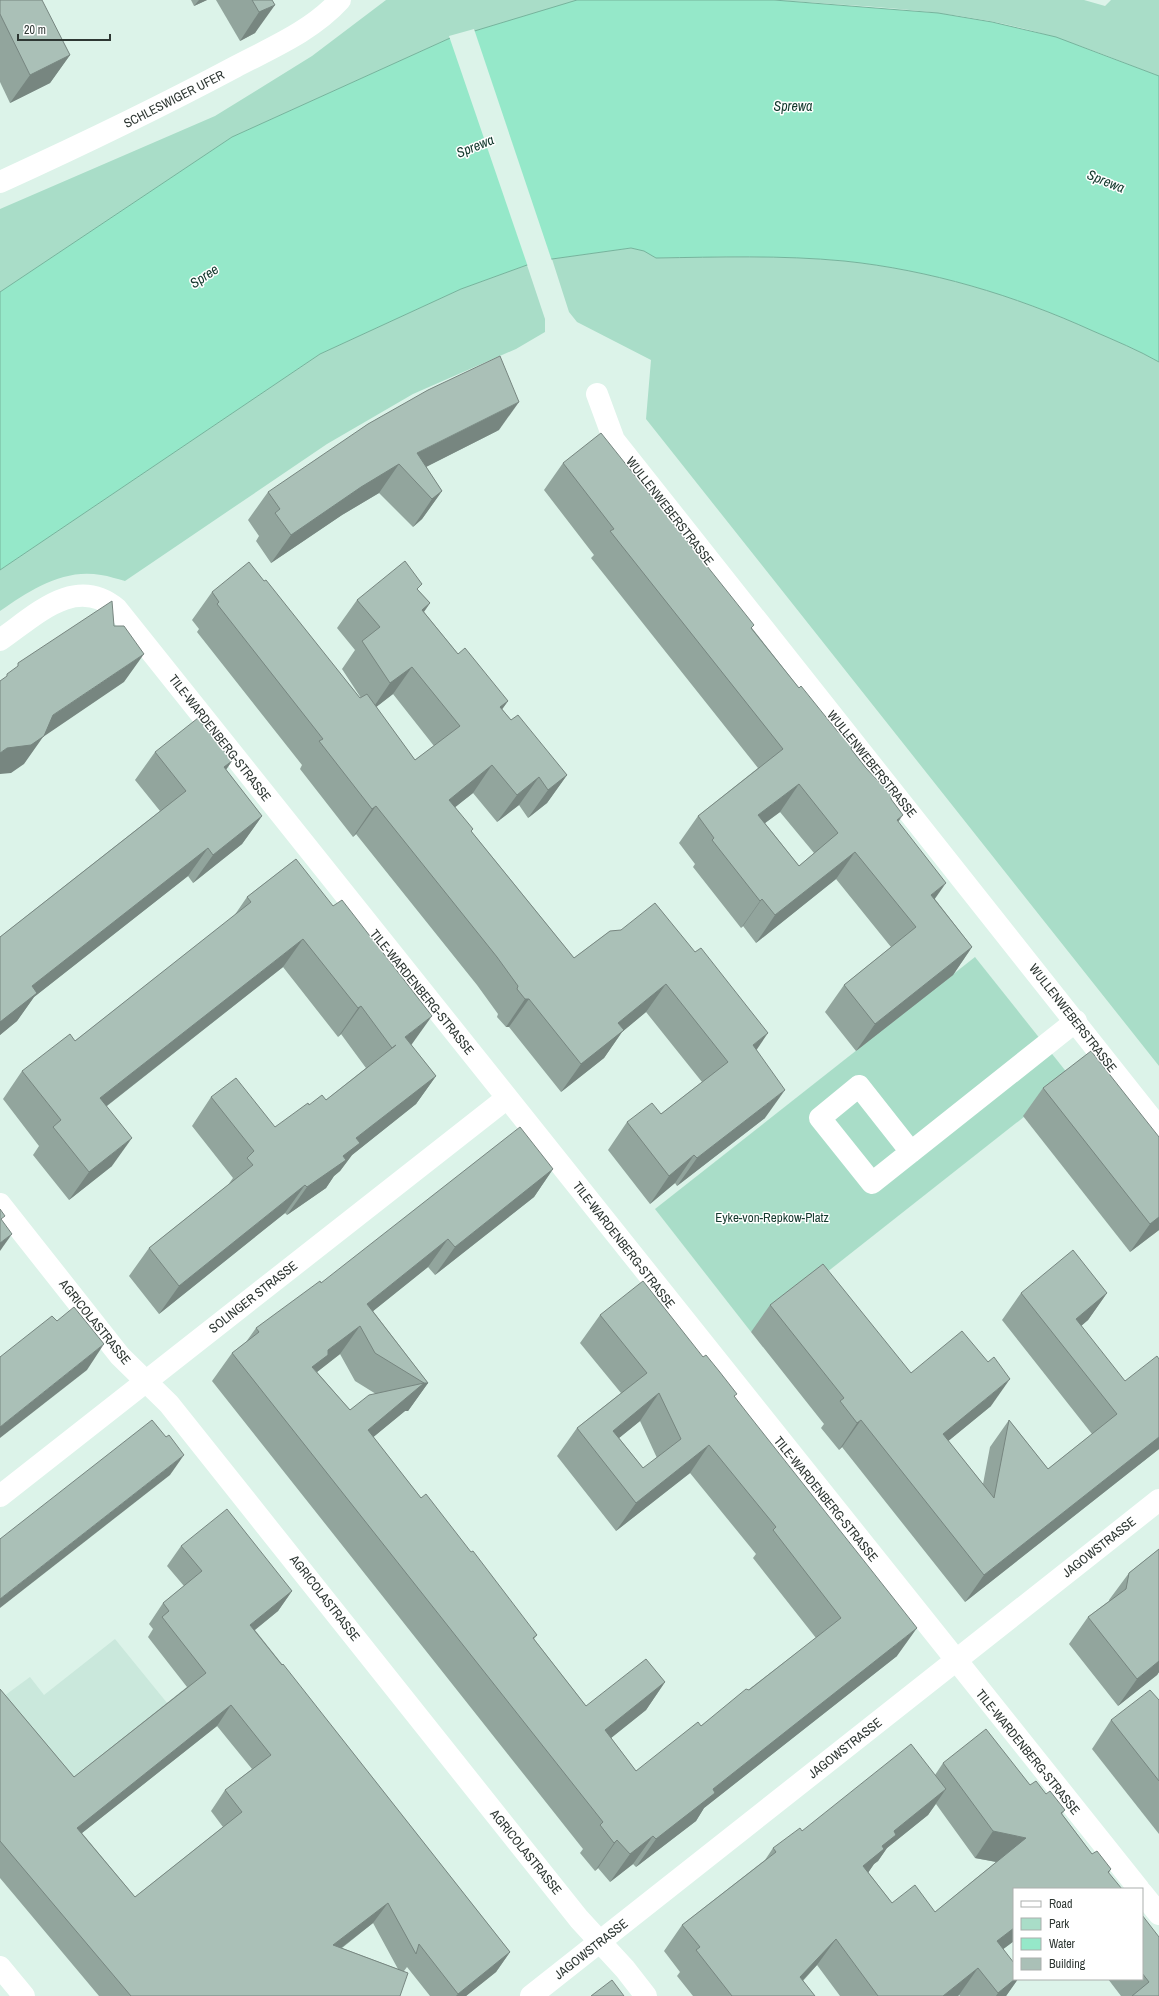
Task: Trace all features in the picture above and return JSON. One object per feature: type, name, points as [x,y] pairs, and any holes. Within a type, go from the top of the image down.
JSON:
[{"type":"street","name":"SCHLESWIGER UFER","points":[[0,182],[145,115],[285,41],[310,26],[340,0]]},
{"type":"street","name":"WULLENWEBERSTRASSE","points":[[597,394],[614,440],[1076,1021],[1159,1128]]},
{"type":"street","name":"TILE-WARDENBERG-STRASSE","points":[[0,640],[56,602],[76,595],[91,595],[109,602],[117,609],[955,1661],[1138,1888]]},
{"type":"street","points":[[911,1152],[1076,1021]]},
{"type":"street","name":"SOLINGER STRASSE","points":[[0,1496],[507,1098]]},
{"type":"street","name":"AGRICOLASTRASSE","points":[[0,1204],[120,1356],[169,1404],[574,1913],[646,1996]]},
{"type":"street","name":"JAGOWSTRASSE","points":[[531,1996],[1159,1500]]},
{"type":"street","points":[[1143,1894],[1159,1914]]},
{"type":"street","points":[[0,1966],[24,1996]]},
{"type":"shaded area","points":[[115,1639],[198,1741],[97,1820],[11,1891],[0,1878],[0,1699],[30,1677],[44,1695]]},
{"type":"green space","points":[[386,0],[578,0],[448,39],[232,137],[0,292],[0,209],[215,116],[312,56]]},
{"type":"green space","points":[[775,0],[1084,0],[1105,6],[1111,0],[1159,0],[1159,76],[1057,38],[1023,28],[988,21],[953,15],[881,7]]},
{"type":"green space","points":[[631,248],[645,251],[656,258],[750,257],[820,259],[876,265],[908,271],[971,286],[1033,306],[1118,342],[1159,362],[1159,1066],[646,419],[651,360],[577,322],[569,312],[552,259]]},
{"type":"green space","points":[[527,265],[545,319],[545,332],[516,349],[413,394],[327,444],[125,581],[104,575],[87,574],[61,578],[48,582],[35,589],[0,611],[0,570],[320,354],[461,289]]},
{"type":"green space","name":"Eyke-von-Repkow-Platz","points":[[975,957],[1072,1079],[751,1332],[655,1209]]},
{"type":"water","points":[[577,0],[774,0],[938,13],[992,22],[1056,37],[1159,76],[1159,362],[1127,346],[1063,318],[1002,295],[940,278],[876,265],[797,258],[656,258],[644,251],[631,248],[552,259],[527,265],[461,289],[320,354],[0,570],[0,292],[232,137],[448,39]]},
{"type":"pier","points":[[474,29],[552,261],[528,267],[449,36]]},
{"type":"building","points":[[0,0],[42,0],[70,55],[30,75],[0,14]]},
{"type":"building","points":[[252,0],[272,0],[275,5],[259,12]]},
{"type":"building","points":[[500,356],[519,402],[417,453],[442,491],[432,499],[399,464],[361,487],[291,535],[275,513],[280,509],[268,492],[368,424],[428,390]]},
{"type":"building","points":[[601,433],[754,625],[751,628],[799,688],[801,686],[838,732],[845,732],[853,743],[851,749],[866,768],[879,782],[884,781],[892,791],[891,799],[903,815],[897,820],[946,883],[931,895],[972,947],[875,1024],[844,985],[916,927],[855,852],[775,915],[762,899],[760,901],[712,840],[714,838],[698,816],[783,749],[610,531],[614,529],[563,463]],"holes":[[[799,784],[838,833],[799,866],[758,815]]]},
{"type":"building","points":[[405,561],[422,584],[417,589],[430,603],[422,610],[458,654],[465,648],[508,701],[500,707],[511,720],[518,715],[567,775],[548,790],[539,777],[517,795],[492,765],[449,800],[473,829],[471,831],[574,958],[610,931],[621,930],[655,903],[695,952],[701,948],[768,1033],[753,1045],[785,1090],[697,1158],[694,1155],[669,1176],[627,1122],[652,1103],[661,1114],[728,1062],[666,984],[618,1023],[624,1030],[581,1064],[529,999],[525,999],[517,989],[518,986],[497,957],[376,806],[372,809],[319,741],[323,739],[217,604],[219,602],[212,592],[249,562],[264,581],[266,580],[360,698],[367,694],[415,760],[460,726],[412,667],[390,683],[362,641],[380,627],[357,600]]},
{"type":"building","points":[[112,601],[114,626],[124,626],[144,654],[53,715],[44,736],[31,745],[7,748],[0,753],[0,681],[18,666],[18,663]]},
{"type":"building","points":[[198,718],[232,761],[224,767],[262,816],[213,855],[208,848],[32,986],[37,993],[0,1022],[0,937],[186,791],[155,752]]},
{"type":"building","points":[[296,859],[333,906],[342,900],[432,1016],[405,1037],[436,1076],[356,1138],[360,1143],[343,1156],[346,1160],[307,1187],[305,1185],[179,1286],[149,1248],[253,1165],[247,1158],[254,1151],[211,1097],[236,1078],[275,1127],[308,1103],[309,1105],[322,1095],[326,1100],[396,1045],[392,1048],[361,1006],[358,1008],[303,939],[100,1098],[132,1138],[89,1172],[53,1127],[61,1120],[22,1071],[70,1034],[75,1041],[251,902],[247,897]]},
{"type":"building","points":[[1091,1051],[1159,1137],[1159,1217],[1150,1224],[1043,1088]]},
{"type":"building","points":[[520,1127],[553,1169],[455,1247],[448,1239],[367,1304],[428,1383],[424,1383],[368,1430],[421,1498],[426,1494],[471,1552],[473,1551],[537,1635],[533,1638],[586,1706],[646,1659],[665,1682],[605,1730],[636,1771],[698,1722],[701,1726],[746,1689],[749,1690],[841,1618],[773,1530],[776,1527],[709,1445],[636,1503],[577,1428],[647,1373],[600,1315],[643,1281],[703,1357],[706,1355],[719,1371],[737,1394],[734,1396],[917,1628],[713,1789],[715,1793],[656,1839],[653,1836],[630,1854],[617,1840],[614,1843],[600,1825],[603,1822],[232,1353],[259,1332],[256,1328],[320,1281],[321,1283]],"holes":[[[360,1326],[375,1353],[424,1383],[369,1395],[350,1410],[312,1367],[328,1355],[328,1350]],[[659,1393],[681,1439],[643,1468],[613,1431]]]},
{"type":"building","points":[[0,1209],[5,1216],[1,1219],[12,1234],[0,1243]]},
{"type":"building","points":[[1073,1250],[1107,1293],[1076,1319],[1125,1381],[1157,1356],[1159,1359],[1159,1437],[984,1575],[861,1420],[857,1423],[840,1401],[844,1398],[770,1305],[823,1264],[911,1373],[962,1331],[988,1362],[994,1357],[1010,1379],[943,1434],[994,1498],[1009,1420],[1048,1469],[1117,1414],[1021,1293]]},
{"type":"building","points":[[74,1307],[104,1344],[0,1427],[0,1357],[52,1316],[57,1321]]},
{"type":"building","points":[[152,1420],[166,1437],[169,1435],[184,1455],[0,1599],[0,1539]]},
{"type":"building","points":[[227,1509],[292,1591],[250,1625],[282,1665],[283,1664],[510,1952],[458,1994],[419,1944],[416,1954],[388,1903],[333,1945],[408,1973],[400,1996],[131,1996],[0,1841],[0,1689],[74,1777],[206,1673],[162,1617],[169,1611],[163,1603],[202,1571],[181,1546]],"holes":[[[231,1705],[271,1755],[225,1790],[242,1812],[135,1897],[77,1828]]]},
{"type":"building","points":[[1159,1549],[1159,1661],[1137,1679],[1088,1617],[1126,1589],[1129,1573]]},
{"type":"building","points":[[1150,1690],[1159,1700],[1159,1781],[1111,1720]]},
{"type":"building","points":[[986,1729],[1030,1785],[1036,1781],[1046,1794],[1050,1791],[1065,1810],[1061,1813],[1092,1854],[1097,1851],[1111,1869],[1108,1872],[1121,1888],[1013,1888],[1013,1929],[997,1941],[1013,1962],[1014,1980],[998,1993],[978,1968],[943,1996],[878,1996],[836,1939],[800,1977],[815,1996],[732,1996],[696,1950],[700,1947],[682,1925],[776,1852],[773,1848],[800,1828],[802,1831],[911,1744],[946,1789],[894,1831],[896,1835],[882,1846],[884,1849],[863,1866],[892,1903],[915,1885],[935,1912],[1026,1838],[993,1831],[943,1763]]},
{"type":"building","points":[[1143,1916],[1159,1937],[1159,1996],[1132,1996],[1149,1982],[1143,1974]]},
{"type":"building","points":[[612,1980],[624,1996],[591,1996]]},
{"type":"water label","name":"Sprewa","points":[[793,106]]},
{"type":"water label","name":"Sprewa","points":[[475,146]]},
{"type":"water label","name":"Sprewa","points":[[1106,181]]},
{"type":"water label","name":"Spree","points":[[204,276]]}]
